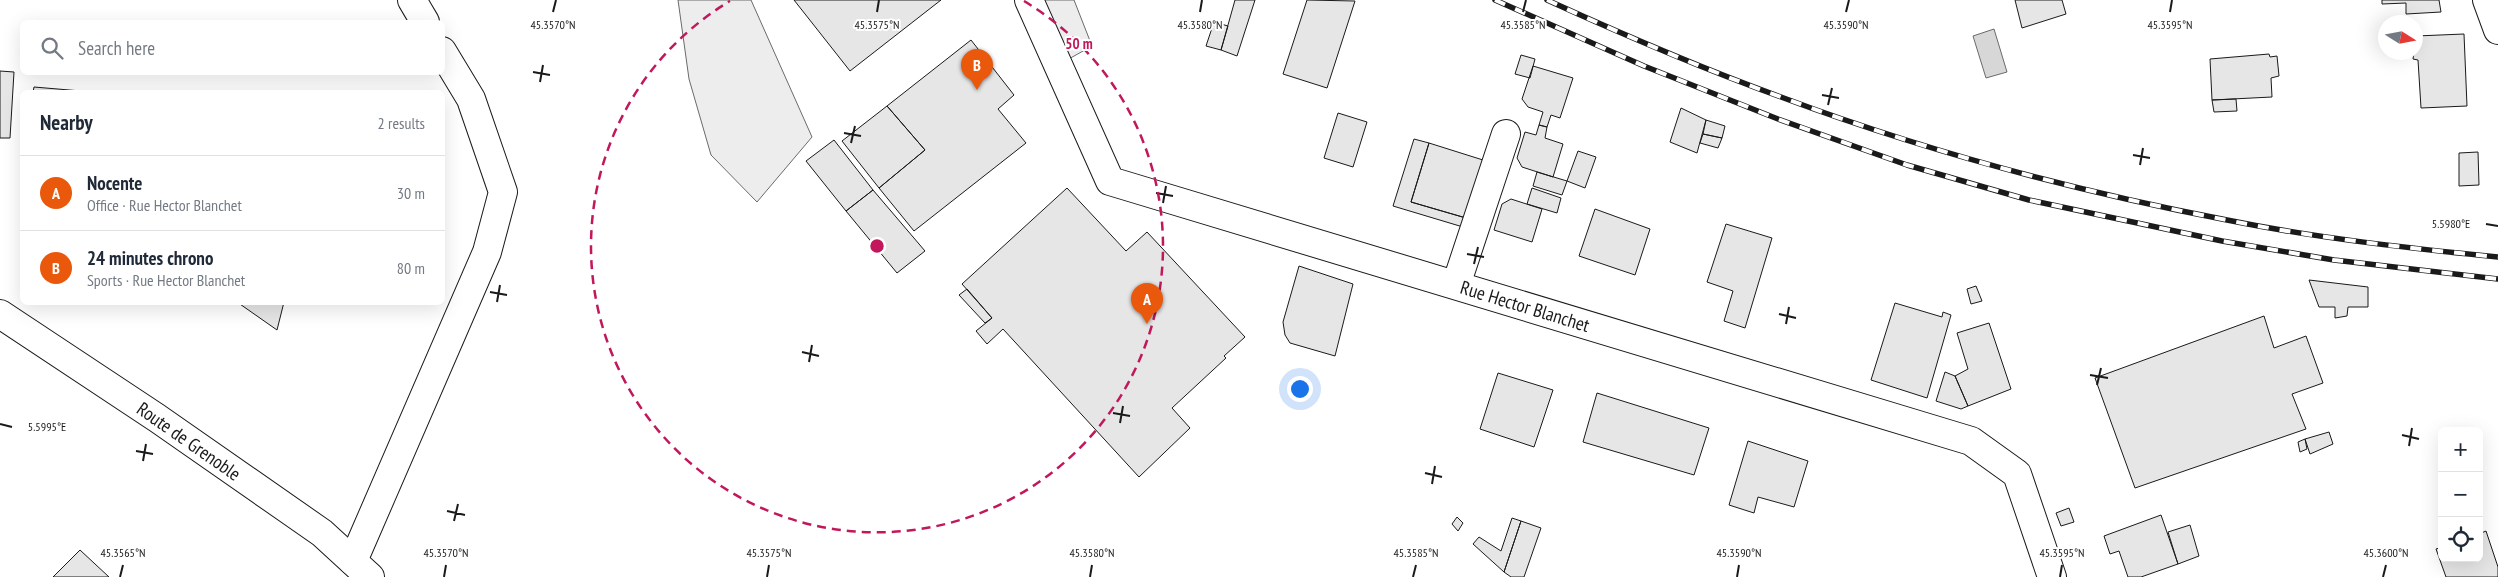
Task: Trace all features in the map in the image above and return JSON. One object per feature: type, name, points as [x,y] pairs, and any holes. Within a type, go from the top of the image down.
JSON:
[{"type":"street","points":[[412,0],[425,20]]},
{"type":"street","name":"Rue Hector Blanchet","points":[[1029,0],[1110,181],[1971,440],[2017,474],[2052,577]]},
{"type":"street","points":[[2487,0],[2498,30]]},
{"type":"street","points":[[361,569],[487,252],[503,192],[471,99],[445,56]]},
{"type":"street","points":[[1456,285],[1506,134]]},
{"type":"street","name":"Route de Grenoble","points":[[0,314],[157,418],[322,533],[361,569]]},
{"type":"shaded area","points":[[678,0],[751,0],[812,137],[757,202],[711,155],[689,79]]},
{"type":"shaded area","points":[[1031,0],[1074,0],[1092,46],[1058,65]]},
{"type":"shaded area","points":[[1994,29],[2007,72],[1986,78],[1973,36]]},
{"type":"building","points":[[794,0],[941,0],[850,71]]},
{"type":"building","points":[[1235,0],[1255,0],[1237,56],[1221,50]]},
{"type":"building","points":[[1307,0],[1355,1],[1327,88],[1283,74]]},
{"type":"building","points":[[2015,0],[2062,0],[2066,14],[2022,28]]},
{"type":"building","points":[[2382,0],[2439,0],[2441,12],[2406,14],[2406,3],[2382,4]]},
{"type":"building","points":[[1214,22],[1228,26],[1221,50],[1206,46]]},
{"type":"building","points":[[2464,34],[2467,106],[2421,108],[2418,60],[2423,60],[2423,36]]},
{"type":"building","points":[[971,40],[1014,95],[998,109],[1026,143],[914,231],[879,188],[925,150],[887,106]]},
{"type":"building","points":[[2269,54],[2270,57],[2277,56],[2279,76],[2271,78],[2272,97],[2212,100],[2210,59]]},
{"type":"building","points":[[1521,55],[1535,59],[1530,78],[1515,74]]},
{"type":"building","points":[[1533,66],[1573,78],[1560,118],[1551,115],[1547,127],[1539,125],[1543,112],[1528,107],[1522,99]]},
{"type":"building","points":[[0,71],[14,72],[10,138],[0,138]]},
{"type":"building","points":[[34,87],[69,90],[33,90]]},
{"type":"building","points":[[2236,99],[2237,111],[2214,112],[2212,100]]},
{"type":"building","points":[[887,106],[925,150],[879,188],[842,141]]},
{"type":"building","points":[[1681,108],[1706,120],[1697,153],[1670,142]]},
{"type":"building","points":[[1338,113],[1367,122],[1353,167],[1324,158]]},
{"type":"building","points":[[1706,120],[1725,126],[1722,138],[1703,134]]},
{"type":"building","points":[[1539,125],[1547,127],[1545,138],[1563,144],[1553,177],[1522,167],[1517,158],[1525,132],[1536,135]]},
{"type":"building","points":[[1703,134],[1722,138],[1718,148],[1700,143]]},
{"type":"building","points":[[1414,139],[1429,143],[1411,202],[1466,218],[1463,227],[1393,206]]},
{"type":"building","points":[[834,140],[873,190],[846,211],[806,161]]},
{"type":"building","points":[[1429,143],[1483,160],[1466,218],[1411,202]]},
{"type":"building","points":[[1578,151],[1596,157],[1585,188],[1567,181]]},
{"type":"building","points":[[2478,152],[2479,185],[2459,186],[2459,153]]},
{"type":"building","points":[[1537,172],[1567,181],[1562,195],[1533,186]]},
{"type":"building","points":[[1067,188],[1126,251],[1147,232],[1245,337],[1224,356],[1226,358],[1172,408],[1190,428],[1139,477],[1003,329],[987,344],[976,331],[992,318],[962,284]]},
{"type":"building","points":[[1532,188],[1561,198],[1557,213],[1527,204]]},
{"type":"building","points":[[873,190],[925,251],[897,273],[846,211]]},
{"type":"building","points":[[1511,199],[1542,209],[1532,242],[1494,230],[1502,204]]},
{"type":"building","points":[[1595,209],[1650,229],[1635,275],[1579,256]]},
{"type":"building","points":[[1726,224],[1772,238],[1745,328],[1724,321],[1733,291],[1707,282]]},
{"type":"building","points":[[1299,266],[1353,284],[1335,356],[1290,343],[1285,335],[1283,322]]},
{"type":"building","points":[[2309,280],[2368,287],[2368,307],[2348,307],[2347,316],[2335,318],[2335,307],[2319,307]]},
{"type":"building","points":[[1976,286],[1982,301],[1971,304],[1967,289]]},
{"type":"building","points":[[967,289],[992,318],[985,323],[959,295]]},
{"type":"building","points":[[1895,303],[1942,317],[1943,312],[1951,315],[1927,398],[1871,380]]},
{"type":"building","points":[[241,305],[283,305],[277,330]]},
{"type":"building","points":[[2264,316],[2274,348],[2306,336],[2323,383],[2292,394],[2306,429],[2135,488],[2095,378]]},
{"type":"building","points":[[1989,323],[2011,389],[1968,406],[1955,376],[1968,369],[1957,333]]},
{"type":"building","points":[[1945,372],[1955,376],[1968,406],[1961,409],[1936,401]]},
{"type":"building","points":[[1498,373],[1553,390],[1534,447],[1480,429]]},
{"type":"building","points":[[1597,393],[1709,428],[1694,475],[1583,442]]},
{"type":"building","points":[[2329,432],[2333,444],[2310,454],[2305,439]]},
{"type":"building","points":[[2305,439],[2307,449],[2300,452],[2298,442]]},
{"type":"building","points":[[1748,441],[1808,461],[1794,507],[1758,497],[1754,513],[1729,505]]},
{"type":"building","points":[[2069,508],[2074,522],[2061,526],[2056,513]]},
{"type":"building","points":[[2161,515],[2178,564],[2141,577],[2128,577],[2119,551],[2110,554],[2104,536]]},
{"type":"building","points":[[1457,517],[1463,523],[1458,531],[1452,524]]},
{"type":"building","points":[[1512,518],[1521,521],[1504,572],[1473,544],[1479,537],[1501,551]]},
{"type":"building","points":[[1521,521],[1541,528],[1524,577],[1511,577],[1504,572]]},
{"type":"building","points":[[2190,525],[2199,556],[2178,564],[2168,532]]},
{"type":"building","points":[[2486,531],[2498,567],[2498,577],[2446,577],[2441,562],[2483,562],[2483,532]]},
{"type":"building","points":[[80,550],[109,577],[53,577]]},
{"type":"railway","points":[[1495,0],[1644,66],[1778,119],[1907,165],[2029,200],[2222,241],[2334,260],[2498,279]]},
{"type":"railway","points":[[1547,0],[1722,75],[1835,117],[2001,168],[2170,209],[2260,226],[2362,242],[2498,257]]},
{"type":"place","name":"24 minutes chrono","points":[[977,90]]},
{"type":"place","name":"Nocente","points":[[1147,324]]}]
